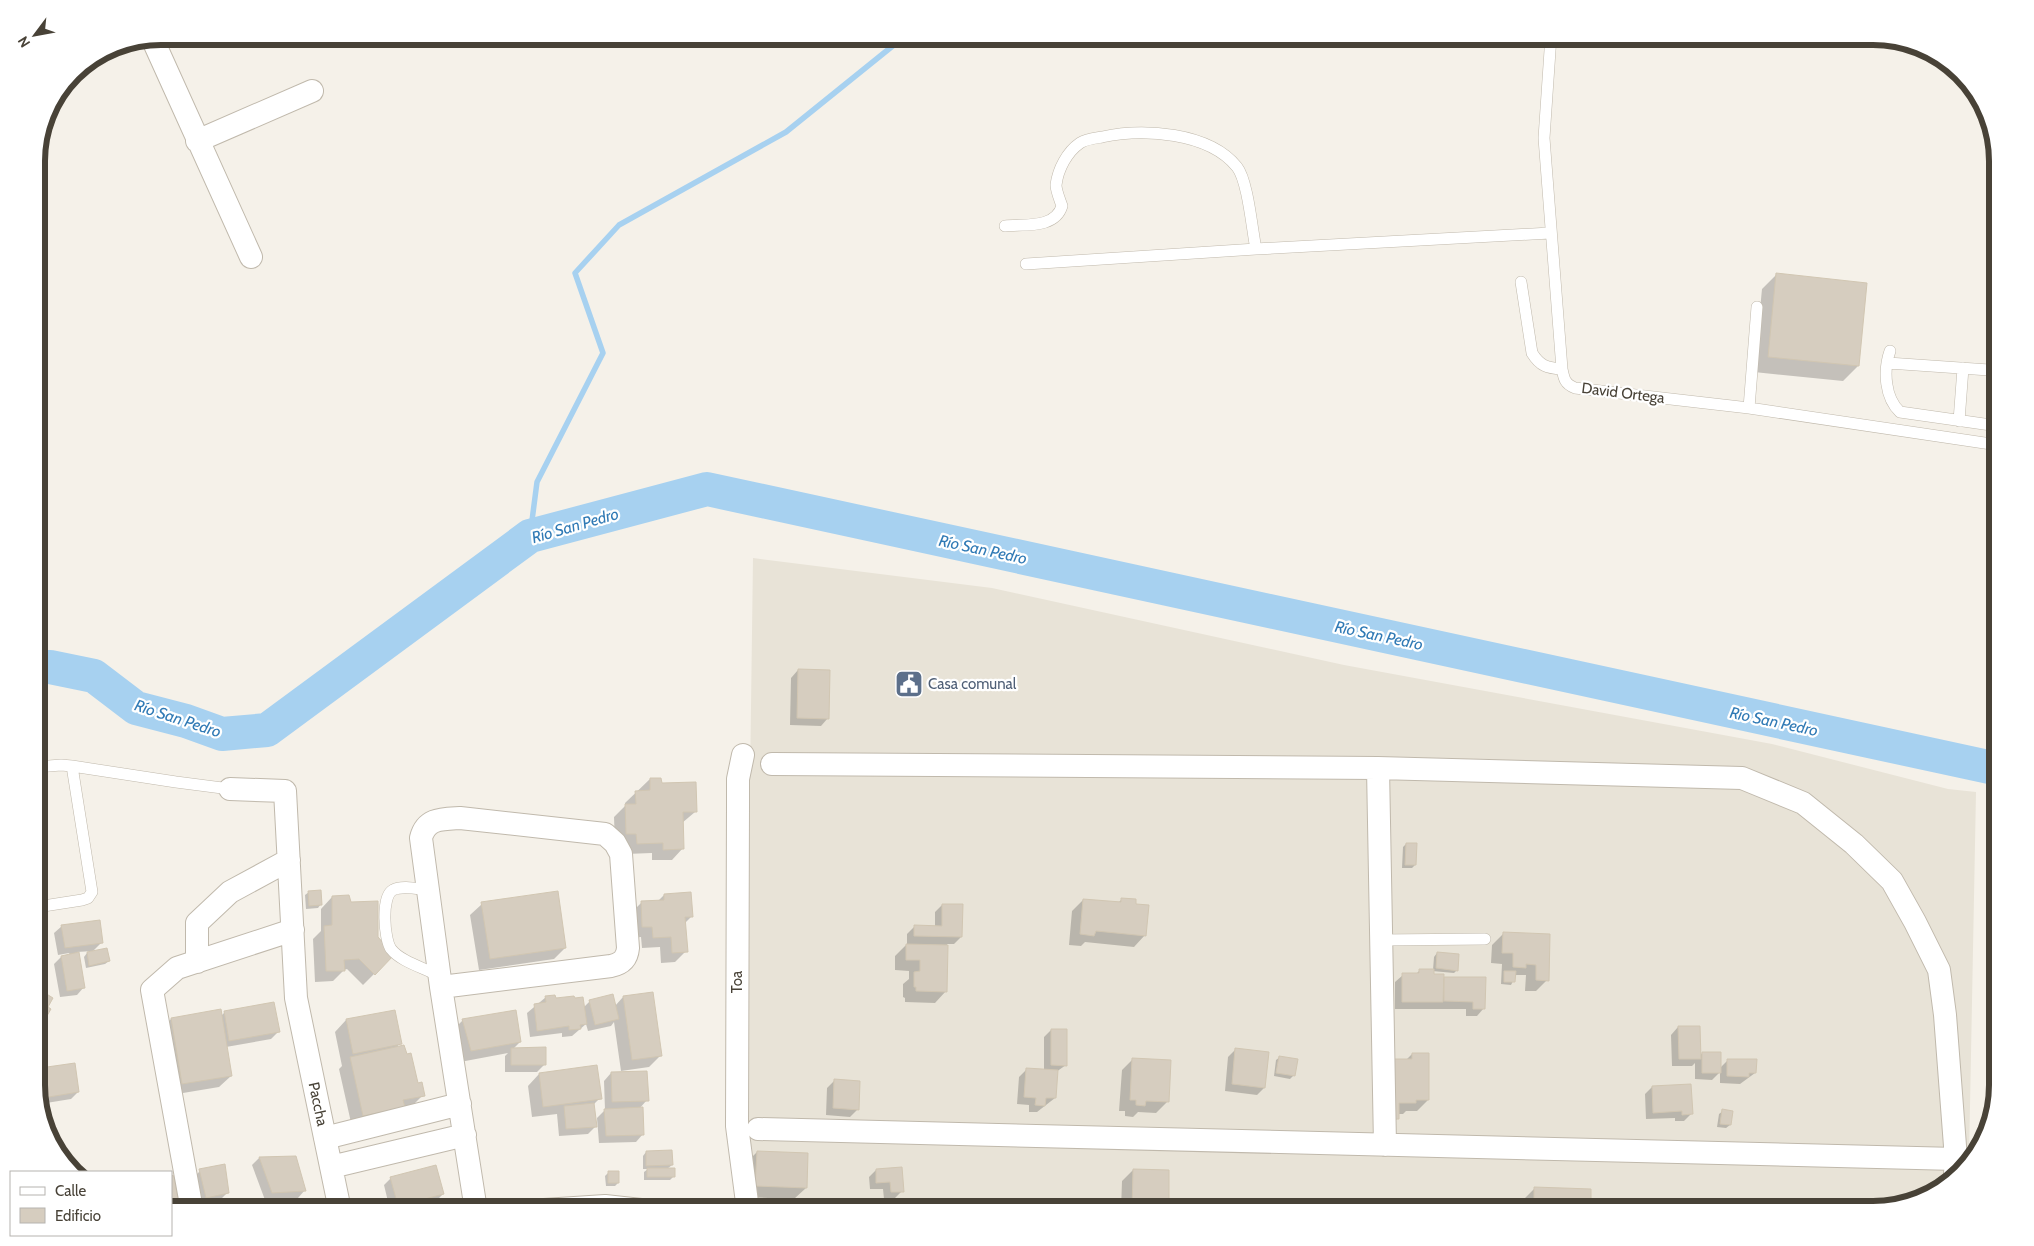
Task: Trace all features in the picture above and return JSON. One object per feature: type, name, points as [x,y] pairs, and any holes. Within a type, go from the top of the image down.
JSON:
[{"type":"street","points":[[155,45],[250,257]]},
{"type":"street","points":[[197,141],[312,91]]},
{"type":"street","name":"Toa","points":[[744,755],[738,779],[737,1126],[747,1201]]},
{"type":"street","points":[[758,1129],[1385,1145],[1955,1166],[1945,1015],[1938,970],[1915,922],[1892,881],[1854,844],[1803,803],[1742,778],[1378,768],[772,764]]},
{"type":"street","points":[[1378,768],[1385,1145]]},
{"type":"street","name":"Paccha","points":[[230,788],[285,791],[296,998],[338,1201]]},
{"type":"street","points":[[440,981],[611,966],[622,961],[628,953],[628,948],[621,854],[616,843],[605,834],[460,818],[435,820],[425,827],[421,838],[440,981],[475,1201]]},
{"type":"street","points":[[197,962],[197,923],[230,892],[289,860]]},
{"type":"street","points":[[190,1201],[152,990],[177,968],[292,930]]},
{"type":"street","points":[[324,1138],[460,1104]]},
{"type":"street","points":[[331,1167],[465,1135]]},
{"type":"lane","name":"David Ortega","points":[[1549,45],[1544,138],[1550,232],[1564,380],[1575,388],[1749,408],[1989,443]]},
{"type":"lane","points":[[1005,226],[1049,222],[1056,217],[1062,206],[1056,186],[1060,168],[1068,153],[1082,142],[1116,134],[1149,132],[1184,137],[1222,153],[1239,168],[1247,196],[1256,249]]},
{"type":"lane","points":[[1026,264],[1550,232]]},
{"type":"lane","points":[[1521,282],[1532,353],[1538,363],[1550,369],[1562,369]]},
{"type":"lane","points":[[1749,408],[1757,307]]},
{"type":"lane","points":[[1890,351],[1887,391],[1893,405],[1900,412],[1989,425]]},
{"type":"lane","points":[[1888,363],[1989,370]]},
{"type":"lane","points":[[1959,420],[1963,368]]},
{"type":"lane","points":[[45,766],[61,764],[176,782],[230,788]]},
{"type":"lane","points":[[45,906],[82,900],[88,898],[92,892],[72,766]]},
{"type":"lane","points":[[428,890],[400,888],[388,894],[385,903],[388,941],[398,956],[440,981]]},
{"type":"lane","points":[[1382,940],[1485,940]]},
{"type":"shaded area","points":[[753,558],[992,588],[1344,665],[1772,744],[1948,789],[1976,792],[1969,1150],[1944,1177],[1931,1186],[1903,1197],[1873,1201],[750,1201],[745,1156]]},
{"type":"building","points":[[1776,273],[1867,283],[1859,366],[1768,357]]},
{"type":"building","points":[[798,669],[830,670],[829,719],[797,718]]},
{"type":"building","points":[[650,778],[661,778],[662,783],[696,782],[697,812],[683,812],[684,849],[663,850],[663,843],[637,844],[636,834],[626,834],[625,804],[636,804],[635,791],[650,790]]},
{"type":"building","points":[[1406,843],[1417,843],[1416,865],[1405,865]]},
{"type":"building","points":[[321,890],[322,905],[309,906],[308,891]]},
{"type":"building","points":[[558,891],[566,948],[490,959],[481,902]]},
{"type":"building","points":[[691,892],[693,917],[685,917],[688,952],[672,953],[671,937],[653,938],[652,927],[642,927],[641,901],[664,900],[664,894]]},
{"type":"building","points":[[349,895],[351,902],[378,901],[378,937],[394,955],[375,975],[359,959],[344,960],[345,971],[326,971],[324,926],[332,925],[332,896]]},
{"type":"building","points":[[1121,898],[1136,899],[1136,904],[1149,905],[1146,936],[1096,931],[1094,936],[1080,934],[1083,899],[1121,902]]},
{"type":"building","points":[[942,904],[963,904],[962,937],[914,936],[914,925],[942,926]]},
{"type":"building","points":[[100,920],[103,943],[65,948],[61,925]]},
{"type":"building","points":[[1503,932],[1550,934],[1549,981],[1536,980],[1536,965],[1526,964],[1526,968],[1513,967],[1513,953],[1502,953]]},
{"type":"building","points":[[906,944],[948,945],[947,992],[916,991],[916,987],[914,987],[914,972],[920,971],[920,960],[906,960]]},
{"type":"building","points":[[107,948],[110,961],[89,966],[87,952]]},
{"type":"building","points":[[79,952],[85,988],[67,991],[61,956]]},
{"type":"building","points":[[1437,952],[1459,954],[1458,971],[1436,968]]},
{"type":"building","points":[[1419,969],[1434,969],[1434,974],[1444,974],[1443,1002],[1402,1002],[1402,973],[1419,973]]},
{"type":"building","points":[[1504,971],[1516,971],[1515,982],[1504,982]]},
{"type":"building","points":[[1444,977],[1486,977],[1485,1009],[1473,1009],[1473,1002],[1444,1001]]},
{"type":"building","points":[[653,992],[662,1056],[632,1060],[623,996]]},
{"type":"building","points":[[45,993],[53,998],[48,1007],[51,1009],[45,1019]]},
{"type":"building","points":[[613,994],[619,1019],[595,1025],[589,1000]]},
{"type":"building","points":[[555,995],[556,998],[583,997],[587,1024],[580,1025],[581,1029],[569,1030],[569,1026],[537,1031],[534,1004],[546,1002],[545,996]]},
{"type":"building","points":[[274,1002],[280,1032],[229,1041],[224,1011]]},
{"type":"building","points":[[221,1009],[232,1076],[182,1084],[171,1018]]},
{"type":"building","points":[[395,1010],[402,1044],[353,1054],[346,1019]]},
{"type":"building","points":[[516,1010],[521,1042],[471,1051],[462,1019]]},
{"type":"building","points":[[1678,1026],[1700,1026],[1701,1059],[1679,1059]]},
{"type":"building","points":[[1051,1029],[1067,1029],[1067,1066],[1051,1065]]},
{"type":"building","points":[[404,1045],[407,1054],[411,1053],[418,1083],[422,1082],[425,1096],[403,1100],[405,1107],[363,1116],[350,1057]]},
{"type":"building","points":[[546,1047],[546,1065],[511,1065],[511,1048]]},
{"type":"building","points":[[1235,1048],[1269,1052],[1265,1088],[1232,1084]]},
{"type":"building","points":[[1702,1052],[1721,1052],[1721,1073],[1702,1073]]},
{"type":"building","points":[[1412,1053],[1429,1053],[1429,1100],[1416,1100],[1416,1103],[1399,1103],[1399,1119],[1390,1119],[1391,1059],[1412,1059]]},
{"type":"building","points":[[1279,1056],[1298,1059],[1295,1076],[1276,1073]]},
{"type":"building","points":[[1132,1058],[1171,1060],[1169,1102],[1146,1101],[1145,1106],[1136,1105],[1136,1100],[1130,1100]]},
{"type":"building","points":[[1727,1059],[1757,1059],[1756,1073],[1749,1073],[1749,1077],[1727,1076]]},
{"type":"building","points":[[75,1063],[79,1092],[46,1098],[45,1067]]},
{"type":"building","points":[[597,1065],[602,1099],[543,1107],[539,1073]]},
{"type":"building","points":[[1026,1068],[1058,1070],[1056,1098],[1046,1098],[1045,1106],[1035,1105],[1036,1098],[1024,1097]]},
{"type":"building","points":[[647,1071],[649,1101],[612,1102],[611,1072]]},
{"type":"building","points":[[834,1079],[860,1081],[859,1110],[833,1108]]},
{"type":"building","points":[[1691,1084],[1693,1114],[1682,1115],[1682,1111],[1653,1113],[1652,1086]]},
{"type":"building","points":[[594,1103],[597,1127],[566,1129],[564,1106]]},
{"type":"building","points":[[643,1107],[644,1135],[606,1136],[604,1109]]},
{"type":"building","points":[[1722,1109],[1733,1111],[1731,1125],[1720,1124]]},
{"type":"building","points":[[672,1150],[673,1165],[646,1166],[646,1151]]},
{"type":"building","points":[[757,1151],[808,1153],[807,1188],[755,1186]]},
{"type":"building","points":[[296,1156],[306,1191],[272,1193],[259,1157]]},
{"type":"building","points":[[225,1164],[229,1193],[206,1198],[199,1169]]},
{"type":"building","points":[[436,1165],[444,1194],[417,1201],[397,1201],[390,1177]]},
{"type":"building","points":[[902,1167],[904,1192],[891,1192],[890,1182],[876,1183],[876,1169]]},
{"type":"building","points":[[647,1168],[675,1168],[675,1177],[647,1177]]},
{"type":"building","points":[[1133,1169],[1169,1170],[1169,1201],[1132,1201]]},
{"type":"building","points":[[608,1171],[619,1171],[619,1183],[608,1183]]},
{"type":"building","points":[[172,1175],[174,1176],[178,1201],[172,1201]]},
{"type":"building","points":[[1534,1187],[1591,1189],[1591,1201],[1534,1201]]},
{"type":"waterway","points":[[530,536],[537,482],[603,353],[575,273],[619,225],[786,132],[894,45]]},
{"type":"waterway","name":"Río San Pedro","points":[[45,667],[94,676],[136,708],[186,721],[222,734],[267,730],[530,536],[707,489],[1989,767]]},
{"type":"place","name":"Casa comunal","points":[[909,684]]}]
